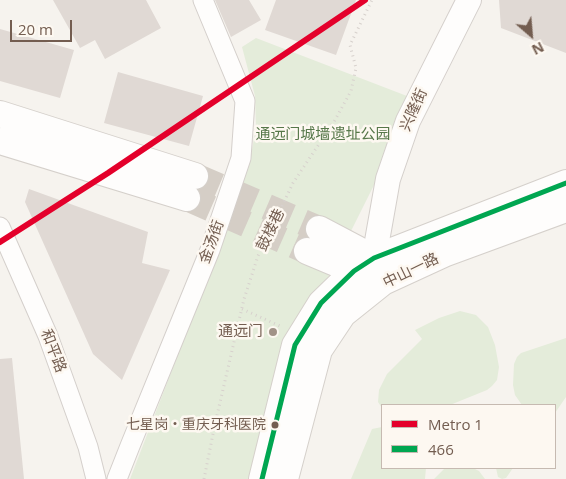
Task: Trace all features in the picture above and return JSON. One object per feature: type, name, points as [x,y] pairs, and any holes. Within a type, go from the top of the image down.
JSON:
[{"type":"main road","points":[[0,114],[191,187],[0,141]]},
{"type":"main road","name":"中山一路","points":[[262,479],[295,345],[321,302],[364,264],[566,183]]},
{"type":"main road","name":"中山一路","points":[[285,479],[319,350],[343,314],[383,282],[446,253],[566,209]]},
{"type":"main road","points":[[313,240],[364,264],[383,282]]},
{"type":"street","name":"金汤街","points":[[117,479],[210,250],[240,158],[245,101],[203,0]]},
{"type":"street","name":"兴隆街","points":[[364,264],[388,179],[408,121],[469,0]]},
{"type":"street","name":"和平路","points":[[0,227],[48,336],[88,447],[96,479]]},
{"type":"path","name":"鼓楼巷","points":[[204,479],[242,309],[258,256],[293,184],[335,120],[351,91],[356,68],[350,45],[372,0]]},
{"type":"path","points":[[242,309],[276,325]]},
{"type":"green space","name":"通远门城墙遗址公园","points":[[256,38],[407,96],[377,179],[317,299],[256,479],[130,479],[237,201],[250,160],[256,128],[255,96],[242,47]]},
{"type":"green space","points":[[460,311],[476,315],[488,327],[495,345],[499,367],[497,380],[487,390],[452,404],[381,404],[381,406],[378,402],[379,390],[387,374],[422,339],[415,330],[439,318]]},
{"type":"green space","points":[[566,338],[566,397],[556,412],[556,404],[521,404],[515,395],[513,385],[514,364],[521,353]]},
{"type":"green space","points":[[381,427],[381,469],[426,469],[425,479],[351,479],[372,429]]},
{"type":"green space","points":[[444,469],[475,469],[485,479],[434,479]]},
{"type":"green space","points":[[496,469],[512,469],[506,478],[498,477]]},
{"type":"building","points":[[53,0],[146,0],[161,28],[105,59],[95,40],[80,48]]},
{"type":"building","points":[[215,0],[249,0],[261,20],[231,37]]},
{"type":"building","points":[[276,0],[356,0],[336,55],[265,30]]},
{"type":"building","points":[[499,0],[566,0],[566,53],[501,28]]},
{"type":"building","points":[[0,29],[74,50],[60,98],[0,81]]},
{"type":"building","points":[[118,72],[203,96],[189,146],[104,123]]},
{"type":"building","points":[[29,189],[148,232],[142,263],[170,270],[122,380],[93,354],[25,202]]},
{"type":"building","points":[[12,358],[24,479],[0,479],[0,359]]},
{"type":"tunnel","points":[[195,176],[319,229]]},
{"type":"tunnel","points":[[187,198],[307,251]]},
{"type":"metro line","name":"1","points":[[0,242],[108,173],[365,0]]},
{"type":"transit line","name":"466","points":[[262,479],[295,345],[321,303],[354,271],[374,258],[566,183]]},
{"type":"place","name":"通远门","points":[[273,332]]},
{"type":"place","name":"七星岗‧重庆牙科医院","points":[[275,425]]}]
